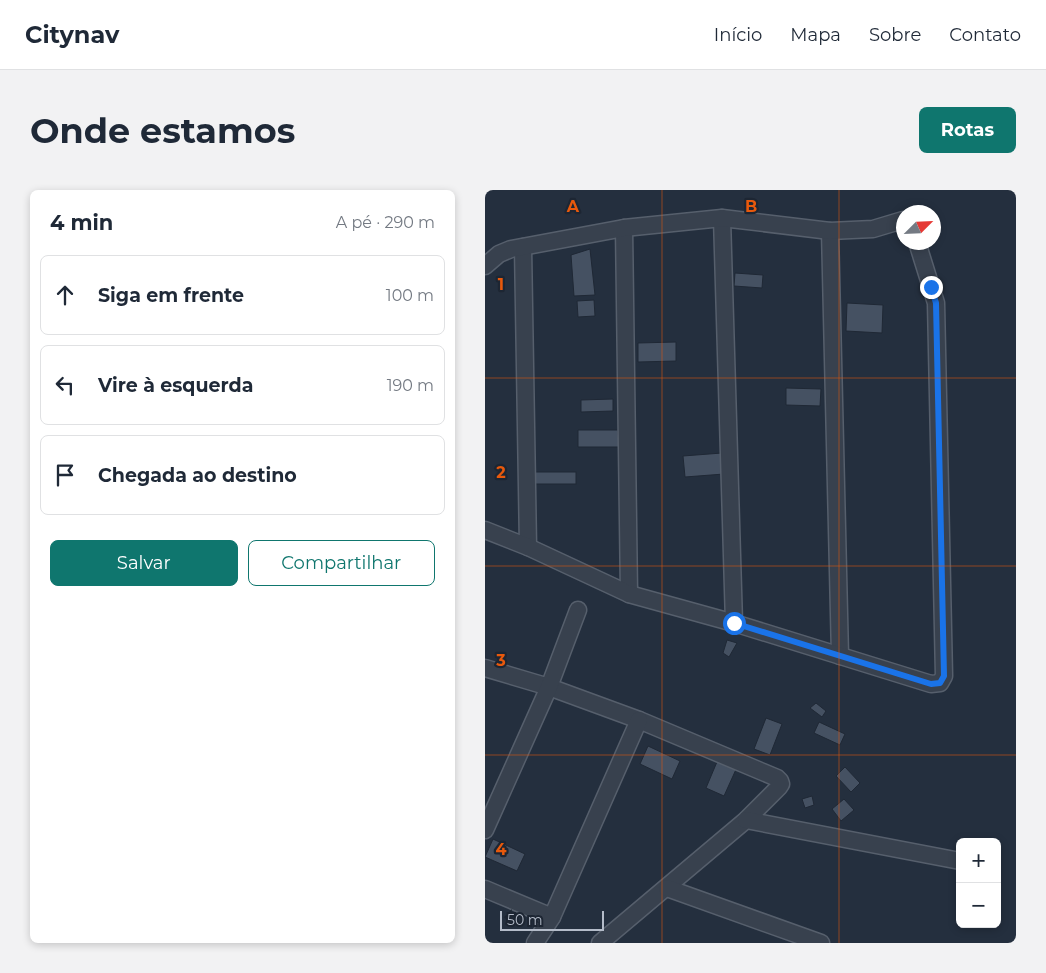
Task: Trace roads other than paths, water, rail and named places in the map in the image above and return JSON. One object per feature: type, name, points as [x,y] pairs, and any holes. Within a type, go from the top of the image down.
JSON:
[{"type":"street","points":[[722,218],[734,623]]},
{"type":"street","points":[[485,266],[499,254],[511,248],[624,228],[722,218],[830,231],[873,229],[896,222]]},
{"type":"street","points":[[624,228],[629,594]]},
{"type":"street","points":[[830,231],[839,656]]},
{"type":"street","points":[[523,247],[528,547]]},
{"type":"street","points":[[485,530],[528,547],[629,594],[734,623],[931,684],[940,683],[944,676],[936,303],[919,250]]},
{"type":"street","points":[[485,830],[549,688],[578,610]]},
{"type":"street","points":[[485,668],[549,688],[639,720],[777,778],[780,781],[779,788],[746,820],[600,943]]},
{"type":"street","points":[[535,943],[551,917],[639,720]]},
{"type":"street","points":[[746,820],[956,860]]},
{"type":"street","points":[[667,888],[821,943]]},
{"type":"street","points":[[485,889],[551,917]]}]
